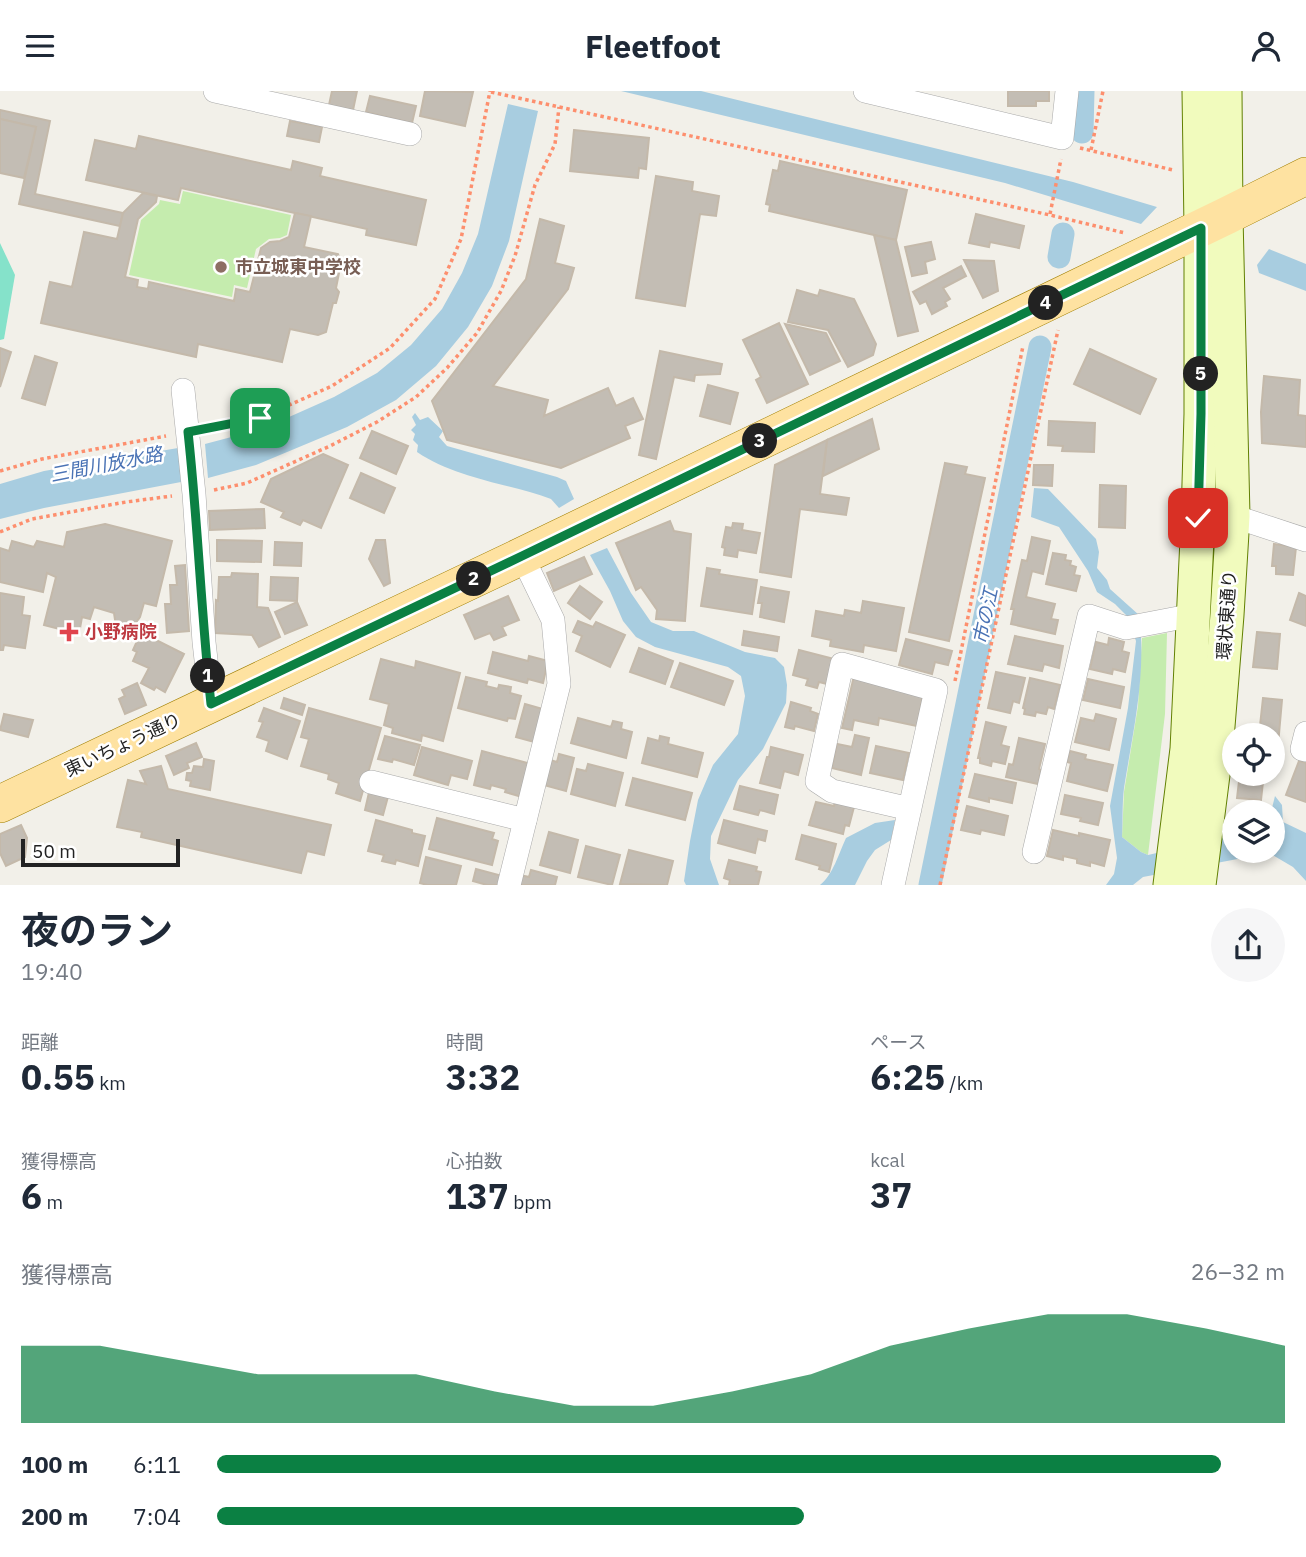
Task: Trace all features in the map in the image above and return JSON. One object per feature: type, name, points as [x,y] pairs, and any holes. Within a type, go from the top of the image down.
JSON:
[{"type":"main road","name":"環状東通り","points":[[1199,91],[1213,222],[1233,516],[1216,751],[1199,885]]},
{"type":"main road","name":"環状東通り","points":[[1170,885],[1187,749],[1201,414],[1213,222],[1225,91]]},
{"type":"main road","name":"東いちょう通り","points":[[0,804],[522,556],[1306,176]]},
{"type":"street","points":[[215,91],[411,134]]},
{"type":"street","points":[[865,91],[891,94],[1063,141],[1067,91]]},
{"type":"street","points":[[183,390],[211,704]]},
{"type":"street","points":[[1233,516],[1306,540]]},
{"type":"street","points":[[509,885],[559,684],[553,620],[522,556]]},
{"type":"street","points":[[1034,852],[1089,616],[1126,628],[1194,615]]},
{"type":"street","points":[[893,885],[910,809],[936,690],[842,664],[817,781],[832,792],[910,809]]},
{"type":"street","points":[[1306,733],[1302,749],[1306,750]]},
{"type":"street","points":[[371,782],[525,820]]},
{"type":"path","points":[[1091,150],[1103,91]]},
{"type":"path","points":[[0,471],[42,459],[260,418],[332,386],[390,348],[435,299],[461,239],[490,92],[1131,235]]},
{"type":"path","points":[[0,532],[32,519],[247,483],[330,446],[377,422],[416,397],[447,368],[477,333],[501,291],[515,256],[535,185],[555,144],[559,107]]},
{"type":"path","points":[[1050,215],[1063,141],[1173,170]]},
{"type":"path","points":[[940,885],[1060,321]]},
{"type":"path","points":[[953,688],[1025,337]]},
{"type":"green space","points":[[183,191],[291,215],[287,235],[269,239],[256,249],[247,288],[234,285],[232,297],[129,275],[141,220],[160,200],[180,204]]},
{"type":"green space","points":[[0,243],[15,275],[4,339],[0,340]]},
{"type":"green space","points":[[1167,633],[1165,714],[1148,855],[1122,837],[1124,792],[1138,706],[1142,638]]},
{"type":"water","points":[[621,91],[701,91],[1073,182],[1157,207],[1141,224],[1005,183]]},
{"type":"water","points":[[508,104],[538,111],[509,241],[492,286],[468,327],[436,366],[396,400],[347,427],[256,465],[208,478],[205,444],[262,429],[334,397],[377,373],[411,345],[442,309],[462,273],[478,234]]},
{"type":"water","points":[[1269,249],[1306,264],[1306,291],[1259,273],[1257,265]]},
{"type":"water","points":[[415,413],[420,420],[428,417],[443,431],[439,437],[447,446],[557,477],[566,481],[574,499],[559,508],[551,499],[465,475],[432,461],[417,452],[418,445],[413,440],[415,434],[411,430],[416,425],[412,417]]},
{"type":"water","name":"三間川放水路","points":[[178,448],[181,482],[0,519],[0,484],[44,471]]},
{"type":"water","points":[[1034,488],[1048,489],[1096,539],[1099,552],[1097,568],[1107,580],[1110,589],[1139,615],[1140,680],[1124,788],[1122,837],[1148,855],[1222,838],[1222,862],[1143,877],[1133,885],[1106,885],[1114,874],[1117,858],[1110,806],[1128,708],[1136,641],[1127,616],[1097,592],[1088,571],[1059,527],[1031,517]]},
{"type":"water","points":[[607,548],[631,593],[651,622],[673,631],[694,631],[745,652],[775,658],[784,667],[786,703],[763,749],[738,780],[711,836],[710,859],[719,885],[686,885],[684,881],[698,800],[713,765],[738,734],[745,696],[741,676],[728,667],[655,647],[636,637],[623,621],[590,555]]},
{"type":"water","points":[[895,820],[891,840],[875,850],[855,885],[820,885],[832,870],[846,838],[875,823]]},
{"type":"water","points":[[1285,823],[1306,833],[1306,881],[1285,862]]},
{"type":"building","points":[[332,91],[357,91],[353,110],[329,105]]},
{"type":"building","points":[[425,91],[473,92],[465,126],[420,116]]},
{"type":"building","points":[[1008,91],[1049,91],[1049,101],[1036,101],[1036,106],[1008,106]]},
{"type":"building","points":[[370,96],[416,106],[412,123],[366,112]]},
{"type":"building","points":[[0,110],[50,121],[35,194],[123,213],[120,226],[19,204],[36,127],[0,119]]},
{"type":"building","points":[[0,119],[36,127],[24,178],[0,173]]},
{"type":"building","points":[[290,121],[322,127],[319,142],[287,136]]},
{"type":"building","points":[[574,130],[649,138],[646,169],[639,168],[638,178],[570,171]]},
{"type":"building","points":[[139,136],[291,170],[293,161],[322,168],[320,176],[426,200],[416,245],[366,235],[367,229],[181,188],[178,200],[86,180],[95,140],[136,149]]},
{"type":"building","points":[[780,161],[907,190],[896,240],[769,211],[770,205],[766,204],[773,170],[778,171]]},
{"type":"building","points":[[656,176],[693,182],[692,191],[719,196],[716,216],[700,214],[685,306],[636,298]]},
{"type":"building","points":[[143,193],[157,196],[156,202],[138,219],[125,277],[138,280],[137,287],[148,289],[149,282],[234,301],[236,289],[250,292],[261,248],[270,242],[289,237],[295,213],[311,216],[304,247],[338,254],[341,263],[336,288],[339,292],[336,303],[333,303],[326,332],[318,335],[290,329],[282,362],[198,344],[196,357],[41,323],[50,282],[72,287],[84,232],[117,239],[123,213]]},
{"type":"building","points":[[976,214],[1024,226],[1019,248],[990,242],[989,247],[969,243]]},
{"type":"building","points":[[540,219],[564,226],[555,263],[574,268],[568,289],[493,386],[548,400],[544,416],[608,388],[616,406],[633,398],[643,419],[625,426],[630,438],[561,468],[447,440],[432,401],[526,279]]},
{"type":"building","points":[[874,235],[896,240],[918,331],[898,336]]},
{"type":"building","points":[[931,242],[935,259],[925,262],[927,273],[912,276],[905,247]]},
{"type":"building","points":[[964,260],[994,261],[998,291],[983,298]]},
{"type":"building","points":[[961,266],[966,276],[943,288],[950,299],[945,302],[947,306],[932,314],[926,301],[920,304],[913,292]]},
{"type":"building","points":[[797,290],[818,296],[820,290],[854,299],[876,344],[873,355],[848,367],[828,330],[788,322]]},
{"type":"building","points":[[779,323],[808,384],[767,403],[756,380],[761,377],[743,340]]},
{"type":"building","points":[[785,324],[826,333],[840,361],[810,375]]},
{"type":"building","points":[[0,348],[11,352],[0,387]]},
{"type":"building","points":[[1090,349],[1156,379],[1140,414],[1074,384]]},
{"type":"building","points":[[660,351],[722,364],[720,374],[695,375],[694,381],[674,377],[656,459],[639,455]]},
{"type":"building","points":[[35,356],[57,363],[45,405],[22,398]]},
{"type":"building","points":[[1264,376],[1300,380],[1298,415],[1306,416],[1306,447],[1262,443]]},
{"type":"building","points":[[708,385],[738,393],[730,424],[700,416]]},
{"type":"building","points":[[872,419],[879,449],[823,476],[827,440]]},
{"type":"building","points":[[1049,421],[1095,423],[1094,452],[1062,451],[1063,446],[1048,445]]},
{"type":"building","points":[[372,431],[408,446],[396,474],[360,458]]},
{"type":"building","points":[[827,440],[820,494],[849,498],[846,515],[800,509],[791,577],[760,572],[775,465]]},
{"type":"building","points":[[323,454],[348,465],[321,528],[303,520],[300,525],[281,517],[284,512],[261,502],[271,479]]},
{"type":"building","points":[[945,463],[967,467],[965,474],[985,478],[949,641],[909,632]]},
{"type":"building","points":[[1034,465],[1053,465],[1052,486],[1033,485]]},
{"type":"building","points":[[361,473],[395,488],[384,513],[350,498]]},
{"type":"building","points":[[1100,485],[1126,486],[1125,528],[1099,527]]},
{"type":"building","points":[[264,509],[265,528],[210,530],[209,511]]},
{"type":"building","points":[[670,521],[674,531],[691,534],[685,621],[656,619],[657,610],[641,587],[636,590],[616,543]]},
{"type":"building","points":[[733,523],[743,524],[742,530],[760,533],[756,553],[738,550],[737,557],[724,555],[725,548],[722,547],[726,527],[732,528]]},
{"type":"building","points":[[105,524],[172,541],[156,606],[144,603],[140,617],[126,636],[117,633],[114,613],[94,607],[90,619],[82,617],[79,634],[44,625],[56,577],[47,573],[43,592],[0,582],[0,548],[9,551],[12,541],[34,547],[37,541],[64,547],[67,532]]},
{"type":"building","points":[[1032,537],[1050,541],[1043,574],[1032,571],[1026,597],[1055,604],[1051,619],[1058,620],[1055,634],[1011,624],[1014,609],[1011,609],[1022,560],[1027,561]]},
{"type":"building","points":[[217,540],[262,541],[261,562],[217,561]]},
{"type":"building","points":[[376,540],[385,540],[390,583],[384,586],[369,559]]},
{"type":"building","points":[[275,542],[302,543],[301,566],[274,565]]},
{"type":"building","points":[[1274,544],[1296,547],[1293,575],[1276,574],[1276,566],[1272,566]]},
{"type":"building","points":[[1053,553],[1066,555],[1065,560],[1071,561],[1070,565],[1076,567],[1074,575],[1080,576],[1076,591],[1046,584]]},
{"type":"building","points":[[584,557],[592,574],[554,591],[547,573]]},
{"type":"building","points":[[185,565],[189,631],[167,633],[165,604],[171,604],[170,585],[177,585],[175,566]]},
{"type":"building","points":[[707,568],[720,570],[719,574],[757,580],[752,614],[701,606]]},
{"type":"building","points":[[232,573],[258,574],[257,607],[268,608],[280,637],[259,647],[252,635],[215,633],[219,577],[231,577]]},
{"type":"building","points":[[271,577],[298,578],[297,601],[270,600]]},
{"type":"building","points":[[580,586],[602,602],[590,619],[568,603]]},
{"type":"building","points":[[761,587],[789,592],[784,622],[760,617],[762,603],[758,603]]},
{"type":"building","points":[[0,593],[24,597],[22,615],[30,616],[25,648],[4,645],[3,650],[0,650]]},
{"type":"building","points":[[1299,593],[1306,596],[1306,626],[1290,620]]},
{"type":"building","points":[[508,596],[519,620],[502,627],[506,635],[494,640],[490,633],[475,639],[464,615]]},
{"type":"building","points":[[863,601],[904,608],[896,651],[864,645],[863,652],[830,646],[831,640],[812,636],[816,611],[844,616],[845,610],[861,613]]},
{"type":"building","points":[[297,602],[307,625],[285,634],[275,612]]},
{"type":"building","points":[[578,621],[593,627],[596,622],[625,635],[610,667],[576,651],[582,636],[573,632]]},
{"type":"building","points":[[142,630],[149,633],[148,636],[184,654],[165,692],[141,683],[149,668],[133,661],[137,652],[133,650]]},
{"type":"building","points":[[744,631],[779,637],[777,651],[742,645]]},
{"type":"building","points":[[1257,632],[1280,634],[1277,669],[1253,667]]},
{"type":"building","points":[[1015,636],[1063,646],[1059,668],[1044,664],[1042,671],[1008,664]]},
{"type":"building","points":[[1109,638],[1124,642],[1122,651],[1129,653],[1125,672],[1113,669],[1112,674],[1090,669],[1096,642],[1108,645]]},
{"type":"building","points":[[906,639],[952,651],[948,665],[935,662],[932,674],[899,665]]},
{"type":"building","points":[[639,648],[673,661],[665,684],[630,672]]},
{"type":"building","points":[[799,650],[834,659],[827,684],[819,682],[817,688],[806,685],[808,679],[793,675]]},
{"type":"building","points":[[493,652],[528,661],[529,656],[548,661],[543,683],[528,679],[527,683],[488,673]]},
{"type":"building","points":[[381,659],[415,668],[416,661],[460,673],[443,741],[422,735],[421,741],[392,733],[393,728],[384,725],[389,704],[370,699]]},
{"type":"building","points":[[680,663],[733,681],[724,705],[671,687]]},
{"type":"building","points":[[996,672],[1025,678],[1019,703],[1013,701],[1010,713],[988,708]]},
{"type":"building","points":[[854,676],[923,695],[917,726],[879,718],[878,725],[854,720],[852,730],[842,728]]},
{"type":"building","points":[[466,677],[487,682],[486,686],[498,689],[499,685],[511,687],[510,693],[521,696],[515,719],[508,718],[507,721],[458,708]]},
{"type":"building","points":[[1030,678],[1060,685],[1054,709],[1048,707],[1046,714],[1024,714]]},
{"type":"building","points":[[1088,679],[1124,687],[1120,708],[1083,700]]},
{"type":"building","points":[[137,683],[146,705],[125,714],[119,699],[125,696],[122,690]]},
{"type":"building","points":[[284,698],[305,705],[302,715],[281,708]]},
{"type":"building","points":[[1263,698],[1282,700],[1280,723],[1260,723]]},
{"type":"building","points":[[791,702],[811,708],[810,711],[818,714],[814,731],[795,726],[794,729],[785,727]]},
{"type":"building","points":[[525,704],[546,710],[538,743],[516,737]]},
{"type":"building","points":[[264,708],[300,721],[287,759],[266,751],[269,741],[257,737],[263,722],[259,721]]},
{"type":"building","points":[[309,708],[381,728],[360,801],[336,793],[339,783],[328,779],[329,774],[301,766],[309,739],[301,737]]},
{"type":"building","points":[[4,714],[33,720],[28,737],[0,730]]},
{"type":"building","points":[[1096,714],[1116,719],[1109,750],[1075,742],[1081,718],[1094,721]]},
{"type":"building","points":[[578,718],[611,727],[613,721],[622,723],[621,729],[632,732],[626,758],[571,743]]},
{"type":"building","points":[[986,722],[1006,727],[1001,745],[1009,747],[1005,764],[992,761],[991,766],[980,763],[978,758]]},
{"type":"building","points":[[855,735],[869,738],[861,775],[832,768],[837,744],[852,747]]},
{"type":"building","points":[[385,736],[420,745],[414,765],[393,759],[392,762],[378,759]]},
{"type":"building","points":[[660,736],[669,738],[668,744],[703,753],[697,777],[642,763],[648,738],[659,741]]},
{"type":"building","points":[[1019,738],[1045,744],[1038,784],[1006,777],[1009,764],[1013,765]]},
{"type":"building","points":[[196,743],[202,757],[187,763],[189,768],[174,775],[166,756]]},
{"type":"building","points":[[876,746],[909,753],[903,780],[870,773]]},
{"type":"building","points":[[422,747],[472,761],[467,779],[451,775],[448,785],[414,775]]},
{"type":"building","points":[[771,747],[803,755],[798,775],[784,771],[780,788],[760,783]]},
{"type":"building","points":[[482,751],[531,764],[522,797],[491,785],[490,789],[474,785]]},
{"type":"building","points":[[1070,751],[1086,755],[1085,759],[1113,765],[1107,791],[1067,781],[1071,763],[1067,762]]},
{"type":"building","points":[[559,754],[574,758],[566,791],[544,785],[550,760],[557,762]]},
{"type":"building","points":[[204,759],[214,761],[210,790],[190,786],[191,781],[186,780],[187,773],[192,773],[194,766],[203,767]]},
{"type":"building","points":[[1299,761],[1306,763],[1306,802],[1286,795]]},
{"type":"building","points":[[588,764],[623,773],[615,806],[571,794],[577,769],[586,771]]},
{"type":"building","points":[[161,766],[168,789],[331,825],[324,855],[307,851],[301,873],[141,837],[142,832],[117,827],[128,780],[146,784],[140,771]]},
{"type":"building","points":[[975,774],[1016,783],[1012,803],[989,798],[989,802],[969,797]]},
{"type":"building","points":[[633,778],[692,793],[685,820],[626,805]]},
{"type":"building","points":[[740,786],[778,795],[774,814],[760,810],[758,815],[734,809]]},
{"type":"building","points":[[1238,786],[1263,786],[1261,800],[1237,798]]},
{"type":"building","points":[[370,788],[389,793],[383,815],[365,810]]},
{"type":"building","points":[[1065,795],[1103,803],[1098,825],[1061,814]]},
{"type":"building","points":[[816,802],[834,806],[835,802],[854,807],[849,826],[845,825],[843,834],[809,825]]},
{"type":"building","points":[[967,806],[1008,816],[1004,835],[981,830],[980,834],[961,830]]},
{"type":"building","points":[[437,818],[494,833],[492,839],[498,841],[492,865],[429,849]]},
{"type":"building","points":[[376,820],[425,836],[418,866],[396,860],[395,864],[382,861],[384,855],[368,851]]},
{"type":"building","points":[[724,820],[767,831],[765,841],[758,839],[755,853],[718,843]]},
{"type":"building","points":[[21,825],[27,838],[25,857],[6,866],[0,853],[0,834]]},
{"type":"building","points":[[1053,830],[1110,840],[1104,866],[1090,862],[1090,866],[1077,863],[1077,859],[1063,856],[1063,860],[1047,856]]},
{"type":"building","points":[[549,832],[578,840],[570,873],[540,865]]},
{"type":"building","points":[[802,835],[836,844],[829,872],[819,869],[820,866],[796,859]]},
{"type":"building","points":[[586,846],[620,855],[612,885],[578,877]]},
{"type":"building","points":[[629,850],[673,861],[667,885],[620,884]]},
{"type":"building","points":[[426,857],[461,866],[456,885],[420,883]]},
{"type":"building","points":[[729,860],[757,867],[756,871],[761,872],[758,885],[729,885],[730,880],[724,878]]},
{"type":"building","points":[[476,869],[502,876],[499,885],[473,881]]},
{"type":"building","points":[[531,870],[557,877],[555,885],[517,885],[520,875],[529,877]]},
{"type":"waterway","name":"市の江","points":[[1082,132],[1083,91]]},
{"type":"waterway","name":"市の江","points":[[1059,257],[1063,234]]},
{"type":"waterway","name":"市の江","points":[[930,885],[1040,347]]},
{"type":"place","name":"市立城東中学校","points":[[221,267]]},
{"type":"place","name":"小野病院","points":[[69,632]]},
{"type":"route","points":[[260,418],[188,432],[211,704],[1201,228],[1198,518]]}]
